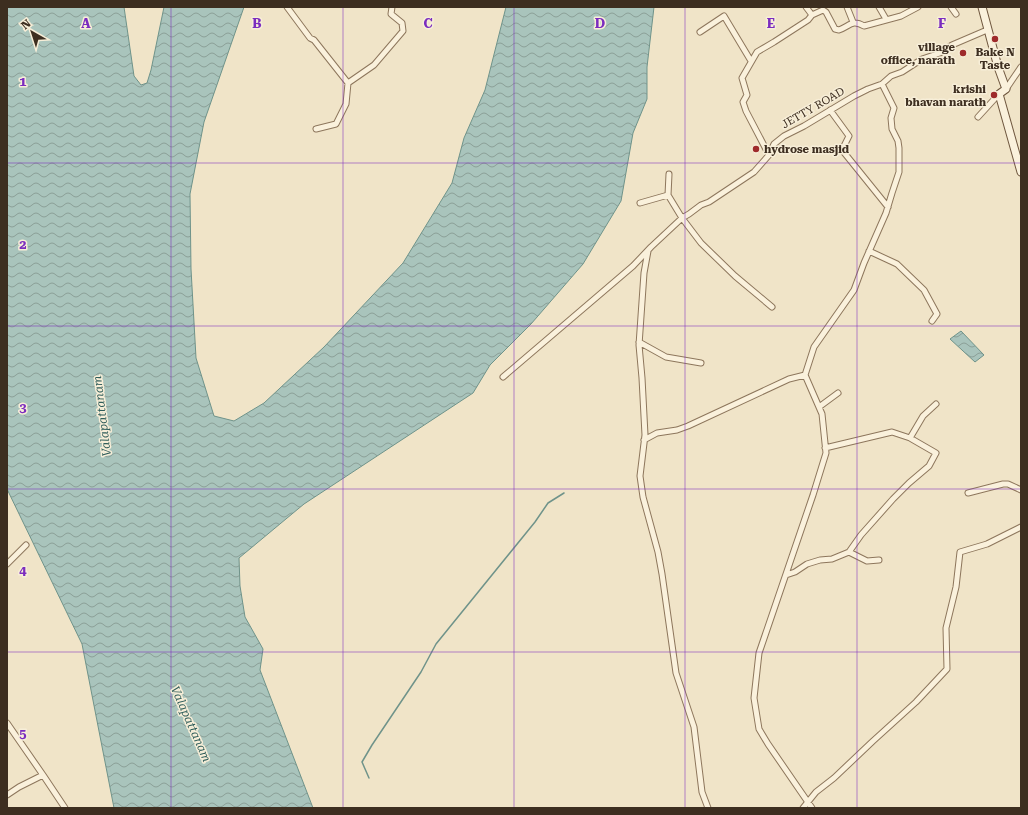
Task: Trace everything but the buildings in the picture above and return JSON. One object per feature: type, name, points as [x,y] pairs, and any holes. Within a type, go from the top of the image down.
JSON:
[{"type":"main road","points":[[982,7],[987,30],[1006,89],[999,94],[1021,172]]},
{"type":"street","points":[[287,7],[310,38],[314,40],[348,83],[346,104],[336,124],[316,129]]},
{"type":"street","points":[[348,83],[374,65],[403,31],[402,23],[391,14],[392,7]]},
{"type":"street","points":[[806,7],[812,15]]},
{"type":"street","points":[[847,7],[853,22]]},
{"type":"street","points":[[879,7],[886,20]]},
{"type":"street","points":[[769,155],[746,111],[743,102],[747,95],[742,78],[757,52],[808,20],[812,15],[825,11],[837,30],[845,28],[853,22],[859,22],[864,26],[901,16],[918,7]]},
{"type":"street","points":[[951,7],[956,14]]},
{"type":"street","points":[[700,32],[724,16],[751,61]]},
{"type":"street","name":"JETTY ROAD","points":[[503,377],[633,266],[682,218],[701,204],[709,202],[754,172],[769,155],[774,144],[784,136],[868,89],[882,84],[891,76],[922,59],[940,53],[958,42],[987,30]]},
{"type":"street","points":[[1006,89],[1021,67]]},
{"type":"street","points":[[812,808],[759,729],[754,698],[759,653],[826,453],[822,414],[804,375],[814,347],[854,290],[888,207],[899,172],[898,141],[892,129],[891,118],[894,108],[882,84]]},
{"type":"street","points":[[978,117],[999,94]]},
{"type":"street","points":[[830,110],[848,136],[842,150],[888,207]]},
{"type":"street","points":[[669,174],[668,195],[682,218],[701,243],[735,276],[772,307]]},
{"type":"street","points":[[640,203],[668,195]]},
{"type":"street","points":[[651,247],[648,251],[644,273],[639,342],[644,440],[640,476],[643,497],[658,552],[671,630],[675,666],[682,693],[694,727],[702,792],[708,808]]},
{"type":"street","points":[[869,251],[898,264],[924,290],[937,314],[932,320]]},
{"type":"street","points":[[639,342],[666,357],[701,363]]},
{"type":"street","points":[[644,440],[657,433],[678,430],[688,426],[789,379],[804,375]]},
{"type":"street","points":[[819,407],[838,393]]},
{"type":"street","points":[[910,438],[923,416],[936,404]]},
{"type":"street","points":[[786,575],[796,572],[807,564],[820,560],[832,559],[849,552],[893,499],[929,466],[936,453],[910,438],[892,432],[825,448]]},
{"type":"street","points":[[968,493],[1003,484],[1008,484],[1021,490]]},
{"type":"street","points":[[803,808],[816,792],[834,778],[873,740],[916,702],[947,669],[946,628],[956,587],[960,552],[988,544],[1021,527]]},
{"type":"street","points":[[7,564],[26,544]]},
{"type":"street","points":[[849,552],[867,562],[880,560]]},
{"type":"street","points":[[7,723],[27,750],[65,808]]},
{"type":"street","points":[[7,795],[43,775]]},
{"type":"water","name":"Valapattanam","points":[[7,7],[124,7],[134,76],[141,85],[147,83],[151,70],[164,7],[244,7],[204,122],[190,194],[191,269],[196,358],[214,416],[234,421],[264,403],[324,347],[403,263],[452,183],[464,138],[485,90],[506,7],[654,7],[647,67],[647,99],[633,133],[621,201],[583,264],[531,324],[490,365],[473,393],[304,504],[239,558],[240,586],[245,617],[263,649],[260,670],[313,808],[114,808],[82,644],[7,489]]},
{"type":"water","points":[[961,331],[984,355],[975,362],[950,339]]},
{"type":"waterway","points":[[369,778],[362,762],[421,672],[436,644],[535,522],[548,503],[564,493]]},
{"type":"place","name":"Bake N Taste","points":[[995,39]]},
{"type":"place","name":"village office, narath","points":[[963,53]]},
{"type":"place","name":"krishi bhavan narath","points":[[994,95]]},
{"type":"place","name":"hydrose masjid","points":[[756,149]]}]
